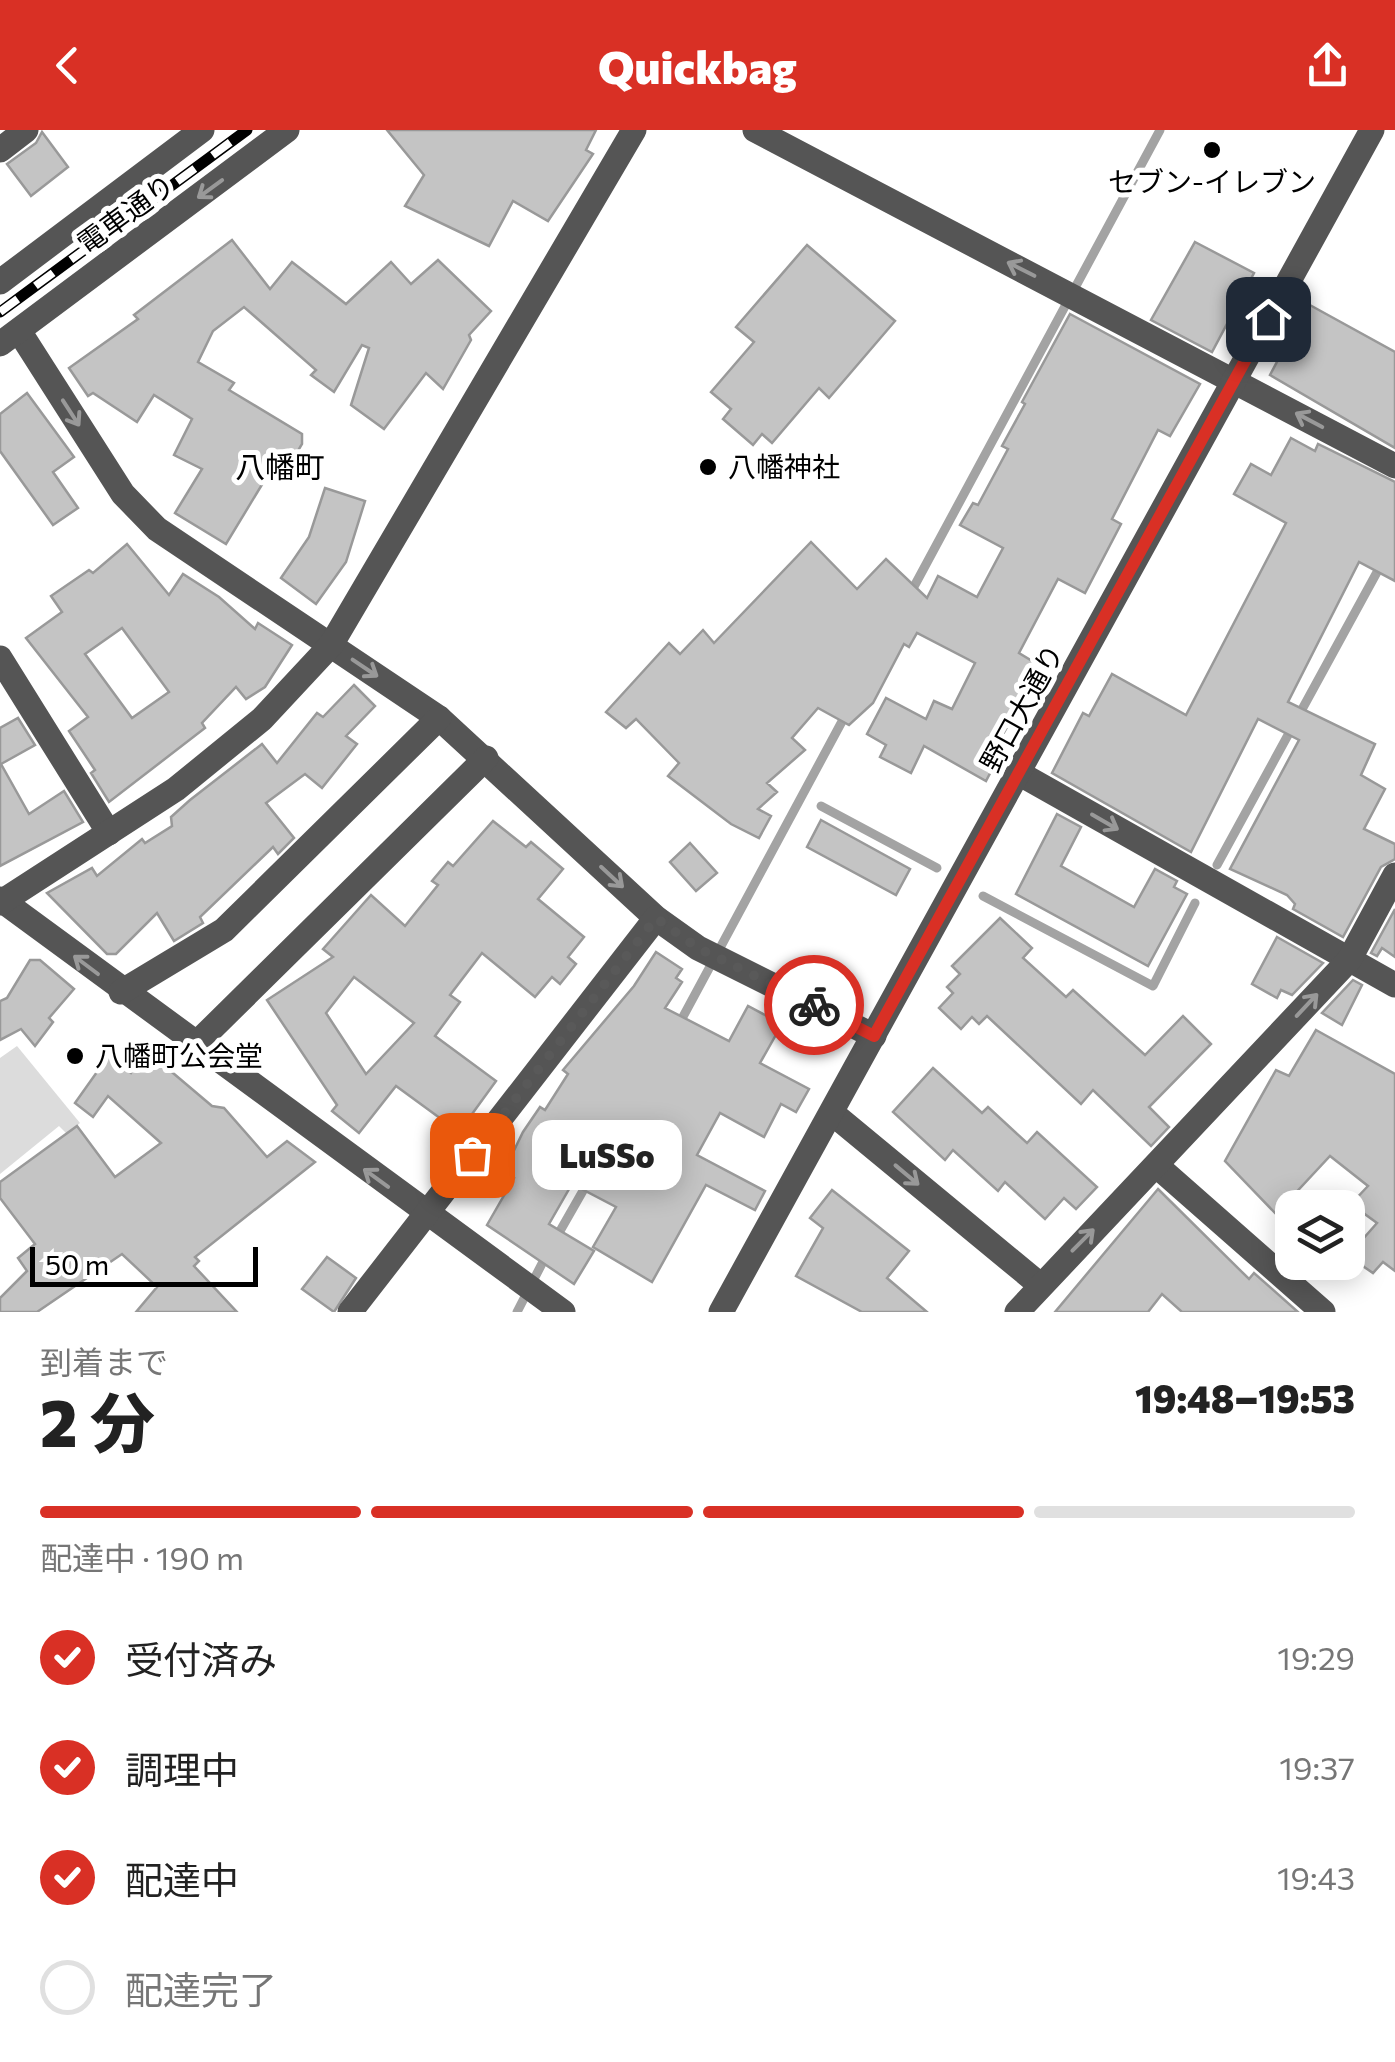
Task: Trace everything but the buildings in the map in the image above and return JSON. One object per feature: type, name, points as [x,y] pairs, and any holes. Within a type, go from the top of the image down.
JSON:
[{"type":"street","points":[[0,150],[26,130]]},
{"type":"street","name":"電車通り","points":[[0,282],[201,130]]},
{"type":"street","name":"電車通り","points":[[9,337],[287,130]]},
{"type":"street","points":[[555,1306],[120,992],[1,901],[176,789],[262,719],[331,645],[634,130]]},
{"type":"street","points":[[754,130],[1395,466]]},
{"type":"street","name":"野口大通り","points":[[721,1312],[1372,130]]},
{"type":"street","points":[[9,337],[123,494],[156,529],[439,718],[656,918],[698,948],[874,1036]]},
{"type":"street","points":[[0,658],[109,833]]},
{"type":"street","points":[[120,992],[224,930],[439,718]]},
{"type":"street","points":[[196,1044],[486,758]]},
{"type":"street","points":[[1020,774],[1395,985]]},
{"type":"street","points":[[1017,1312],[1039,1284],[1157,1166],[1349,960],[1395,875]]},
{"type":"street","points":[[350,1312],[656,918]]},
{"type":"street","points":[[832,1113],[1039,1284]]},
{"type":"street","points":[[1157,1166],[1324,1312]]},
{"type":"shaded area","points":[[17,1046],[80,1123],[67,1134],[59,1126],[0,1174],[0,1058]]},
{"type":"waterway","points":[[910,594],[1160,130]]},
{"type":"waterway","points":[[1217,865],[1382,563]]},
{"type":"waterway","points":[[678,1026],[846,714]]},
{"type":"waterway","points":[[821,806],[937,868]]},
{"type":"waterway","points":[[983,896],[1153,986],[1195,903]]},
{"type":"waterway","points":[[556,1238],[588,1182]]},
{"type":"waterway","points":[[517,1312],[548,1252]]},
{"type":"railway","points":[[0,312],[247,130]]},
{"type":"way so far","points":[[472,1155],[656,918],[698,948],[814,1005]]},
{"type":"place","name":"セブン-イレブン","points":[[1212,150]]},
{"type":"place","name":"八幡神社","points":[[708,467]]},
{"type":"place","name":"八幡町公会堂","points":[[75,1056]]},
{"type":"place","name":"LuSSo","points":[[472,1155]]},
{"type":"district","name":"八幡町","points":[[280,468]]},
{"type":"route","points":[[814,1005],[874,1036],[1268,319]]}]
